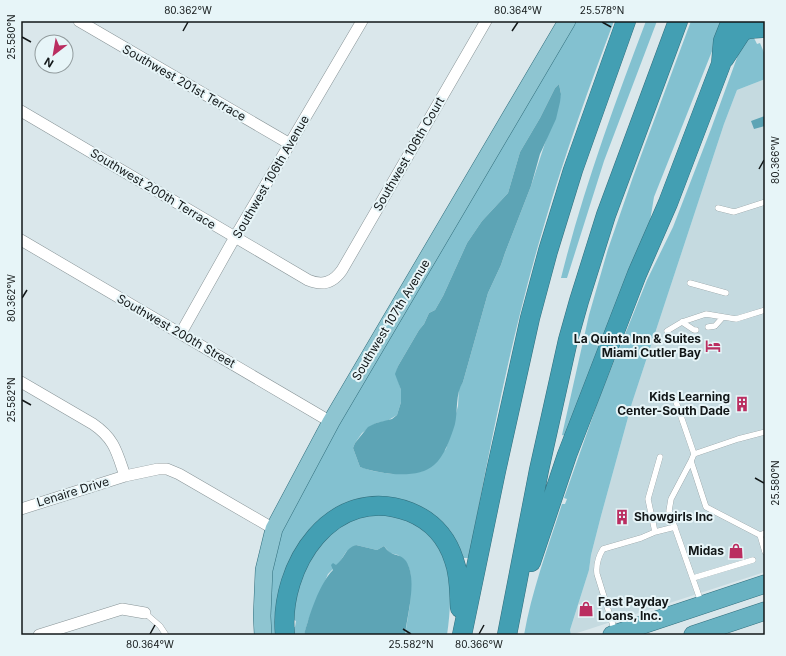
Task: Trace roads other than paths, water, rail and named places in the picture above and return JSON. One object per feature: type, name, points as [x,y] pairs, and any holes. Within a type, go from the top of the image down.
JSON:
[{"type":"highway","points":[[461,635],[532,310],[548,251],[573,170],[626,21]]},
{"type":"highway","points":[[508,629],[557,384],[578,301],[606,214],[678,21]]},
{"type":"highway","points":[[721,64],[723,41],[731,21]]},
{"type":"highway","points":[[517,585],[533,558],[567,455],[635,281],[668,203],[721,64],[741,33],[747,29],[762,28]]},
{"type":"highway","points":[[284,635],[285,608],[288,589],[299,562],[308,546],[323,528],[342,515],[358,509],[382,506],[399,508],[419,517],[432,525],[446,543],[454,560],[459,580],[461,635]]},
{"type":"highway","points":[[614,634],[765,584]]},
{"type":"highway","points":[[701,605],[710,629]]},
{"type":"highway","points":[[693,635],[765,611]]},
{"type":"main road","name":"Southwest 107th Avenue","points":[[263,635],[262,616],[264,570],[274,529],[331,422],[567,21]]},
{"type":"street","name":"Southwest 201st Terrace","points":[[79,21],[290,144]]},
{"type":"street","name":"Southwest 106th Avenue","points":[[181,333],[235,237],[362,21]]},
{"type":"street","name":"Southwest 106th Court","points":[[328,282],[333,280],[342,270],[486,21]]},
{"type":"street","name":"Southwest 200th Terrace","points":[[21,111],[308,280],[318,283],[328,282]]},
{"type":"street","name":"Southwest 200th Street","points":[[21,240],[331,422]]},
{"type":"street","points":[[21,382],[104,432],[114,446],[125,476]]},
{"type":"street","name":"Lenaire Drive","points":[[21,509],[125,476],[158,469],[167,469],[174,471],[274,529]]},
{"type":"street","points":[[39,635],[122,609],[145,612]]},
{"type":"lane","points":[[718,208],[734,212],[765,202]]},
{"type":"lane","points":[[690,283],[726,293]]},
{"type":"lane","points":[[667,331],[682,322],[706,314],[736,319],[765,310]]},
{"type":"lane","points":[[708,327],[715,326],[723,317]]},
{"type":"lane","points":[[682,322],[696,330]]},
{"type":"lane","points":[[675,399],[694,454],[692,461],[674,493],[669,505],[669,511],[701,605]]},
{"type":"lane","points":[[694,454],[738,439],[765,432]]},
{"type":"lane","points":[[655,532],[648,499],[660,457]]},
{"type":"lane","points":[[692,461],[706,507],[762,534],[765,552]]},
{"type":"lane","points":[[614,634],[596,569],[600,554],[603,550],[655,532],[675,527]]},
{"type":"lane","points":[[693,578],[753,560]]},
{"type":"lane","points":[[145,612],[160,626],[166,635]]},
{"type":"place","name":"La Quinta Inn & Suites Miami Cutler Bay","points":[[713,346]]},
{"type":"place","name":"Kids Learning Center-South Dade","points":[[742,404]]},
{"type":"place","name":"Showgirls Inc","points":[[622,517]]},
{"type":"place","name":"Midas","points":[[736,551]]},
{"type":"place","name":"Fast Payday Loans, Inc.","points":[[586,609]]}]
